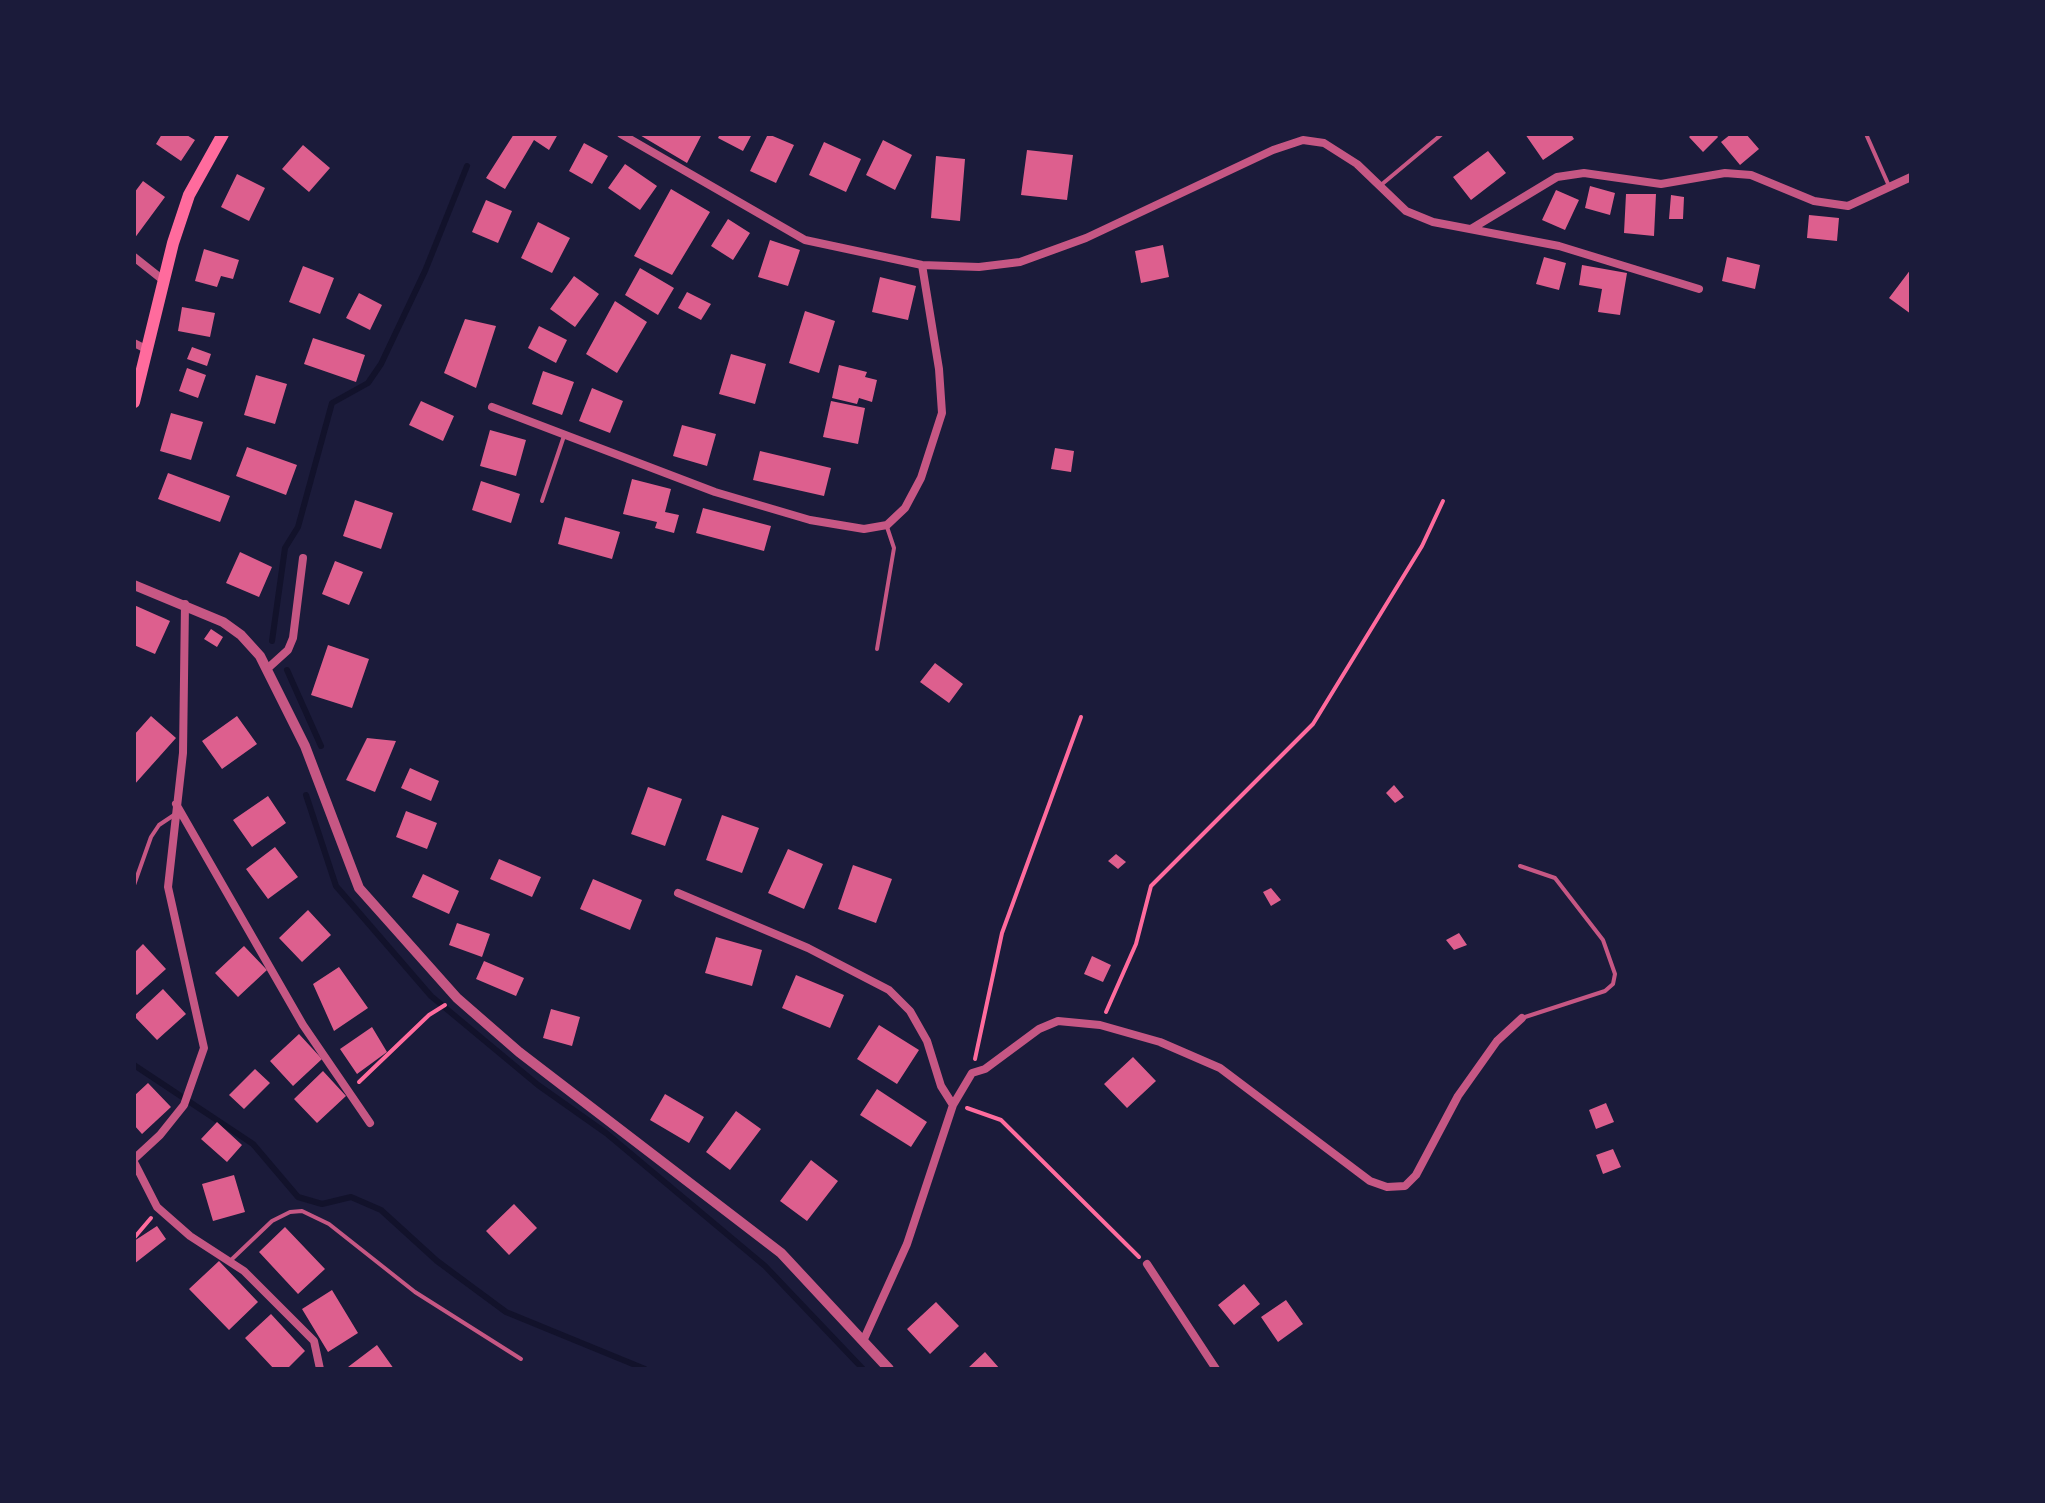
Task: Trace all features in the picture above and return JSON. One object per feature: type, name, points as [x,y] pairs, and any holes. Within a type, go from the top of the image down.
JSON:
[{"type":"main road","points":[[134,402],[163,280],[189,195],[223,134]]},
{"type":"street","points":[[621,134],[805,240],[922,265],[979,267],[1020,262],[1086,238],[1233,167],[1303,140],[1324,143],[1357,164],[1406,211],[1433,222],[1559,246],[1699,289]]},
{"type":"street","points":[[1471,229],[1557,177],[1584,173],[1661,184],[1725,173],[1751,175],[1814,201],[1848,206],[1911,177]]},
{"type":"street","points":[[134,257],[163,280]]},
{"type":"street","points":[[492,407],[664,474],[797,516],[864,529],[887,525],[905,508],[921,478],[942,413],[939,369],[922,265]]},
{"type":"street","points":[[134,343],[148,350]]},
{"type":"street","points":[[267,669],[288,650],[293,638],[303,558]]},
{"type":"street","points":[[134,585],[185,604],[241,635],[267,669],[305,746],[359,888],[457,998],[519,1052],[781,1253],[889,1369]]},
{"type":"street","points":[[185,604],[183,753],[168,887],[204,1048],[184,1105],[134,1161],[159,1209],[190,1236],[244,1271],[314,1341],[320,1369]]},
{"type":"street","points":[[176,804],[303,1025],[370,1123]]},
{"type":"street","points":[[678,893],[808,948],[889,990],[910,1011],[927,1041],[941,1086],[953,1105]]},
{"type":"street","points":[[864,1339],[907,1244],[953,1105],[972,1073],[985,1069],[1039,1029],[1058,1021],[1100,1025],[1160,1042],[1220,1068],[1359,1173],[1387,1187],[1405,1186],[1416,1175],[1458,1096],[1497,1041],[1522,1018]]},
{"type":"street","points":[[1147,1264],[1216,1369]]},
{"type":"lane","points":[[1380,187],[1442,134]]},
{"type":"lane","points":[[1866,134],[1889,186]]},
{"type":"lane","points":[[542,501],[565,433]]},
{"type":"lane","points":[[877,649],[894,548],[887,525]]},
{"type":"lane","points":[[134,885],[151,837],[159,825],[174,815]]},
{"type":"lane","points":[[1520,866],[1555,878],[1603,940],[1615,974],[1613,984],[1605,991],[1522,1018]]},
{"type":"lane","points":[[230,1261],[272,1221],[290,1212],[302,1211],[329,1224],[415,1292],[521,1359]]},
{"type":"path","points":[[1100,1025],[1136,944],[1151,886],[1313,724],[1422,546],[1443,501]]},
{"type":"path","points":[[972,1073],[1002,933],[1081,717]]},
{"type":"path","points":[[348,1092],[436,1009]]},
{"type":"path","points":[[953,1105],[981,1111],[1001,1120],[1147,1264]]},
{"type":"path","points":[[134,1238],[159,1209]]},
{"type":"building","points":[[162,134],[185,134],[195,140],[181,161],[156,144]]},
{"type":"building","points":[[514,134],[558,134],[549,150],[534,140],[505,189],[486,178]]},
{"type":"building","points":[[638,134],[702,134],[687,163]]},
{"type":"building","points":[[720,134],[752,134],[743,151],[718,138]]},
{"type":"building","points":[[768,134],[794,145],[776,183],[750,171]]},
{"type":"building","points":[[1525,134],[1571,134],[1574,139],[1543,160]]},
{"type":"building","points":[[1692,134],[1716,134],[1718,137],[1703,152],[1689,137]]},
{"type":"building","points":[[1731,134],[1746,134],[1759,149],[1740,165],[1721,142]]},
{"type":"building","points":[[883,140],[912,155],[895,190],[866,175]]},
{"type":"building","points":[[824,142],[861,159],[846,192],[809,175]]},
{"type":"building","points":[[584,143],[608,156],[592,184],[569,171]]},
{"type":"building","points":[[303,145],[330,168],[309,192],[282,169]]},
{"type":"building","points":[[1027,150],[1073,155],[1067,200],[1021,195]]},
{"type":"building","points":[[1488,151],[1506,173],[1471,200],[1453,177]]},
{"type":"building","points":[[936,156],[965,159],[960,221],[931,218]]},
{"type":"building","points":[[625,164],[657,186],[640,210],[608,188]]},
{"type":"building","points":[[237,174],[265,188],[249,221],[221,207]]},
{"type":"building","points":[[143,181],[165,197],[134,239],[134,193]]},
{"type":"building","points":[[1590,186],[1615,193],[1610,215],[1585,208]]},
{"type":"building","points":[[671,189],[710,212],[672,275],[634,256]]},
{"type":"building","points":[[1556,190],[1579,200],[1565,230],[1542,220]]},
{"type":"building","points":[[1626,194],[1656,194],[1654,236],[1624,233]]},
{"type":"building","points":[[1671,195],[1684,197],[1683,219],[1669,219]]},
{"type":"building","points":[[486,200],[512,211],[498,243],[472,232]]},
{"type":"building","points":[[1809,215],[1839,218],[1837,241],[1807,238]]},
{"type":"building","points":[[728,219],[750,233],[733,260],[711,246]]},
{"type":"building","points":[[538,222],[570,238],[552,273],[521,258]]},
{"type":"building","points":[[770,240],[800,250],[788,286],[758,277]]},
{"type":"building","points":[[1163,245],[1169,277],[1141,283],[1135,251]]},
{"type":"building","points":[[204,249],[239,260],[233,279],[221,276],[217,287],[195,281]]},
{"type":"building","points":[[1544,257],[1566,263],[1559,290],[1536,284]]},
{"type":"building","points":[[1727,257],[1760,265],[1755,289],[1722,281]]},
{"type":"building","points":[[1582,265],[1627,273],[1620,315],[1598,312],[1602,289],[1579,285]]},
{"type":"building","points":[[303,266],[334,278],[320,314],[289,302]]},
{"type":"building","points":[[640,268],[674,288],[658,315],[625,295]]},
{"type":"building","points":[[1911,269],[1911,314],[1889,298]]},
{"type":"building","points":[[574,276],[599,294],[575,327],[550,309]]},
{"type":"building","points":[[880,277],[916,286],[908,320],[872,312]]},
{"type":"building","points":[[687,292],[711,304],[701,320],[678,308]]},
{"type":"building","points":[[359,293],[382,305],[370,330],[346,318]]},
{"type":"building","points":[[615,301],[647,322],[617,373],[586,354]]},
{"type":"building","points":[[182,307],[215,313],[210,337],[178,331]]},
{"type":"building","points":[[805,311],[835,321],[819,373],[789,363]]},
{"type":"building","points":[[465,319],[496,326],[476,388],[444,373]]},
{"type":"building","points":[[539,326],[567,340],[556,363],[528,348]]},
{"type":"building","points":[[313,338],[365,355],[356,382],[304,364]]},
{"type":"building","points":[[192,347],[211,354],[207,366],[187,359]]},
{"type":"building","points":[[731,354],[766,364],[755,404],[719,394]]},
{"type":"building","points":[[839,365],[867,372],[865,377],[877,380],[872,402],[859,398],[857,404],[832,398]]},
{"type":"building","points":[[187,368],[206,375],[198,398],[179,391]]},
{"type":"building","points":[[543,371],[574,382],[562,415],[532,404]]},
{"type":"building","points":[[256,375],[287,384],[275,424],[244,415]]},
{"type":"building","points":[[592,388],[623,401],[610,433],[579,421]]},
{"type":"building","points":[[421,401],[454,416],[443,441],[409,425]]},
{"type":"building","points":[[831,401],[865,408],[858,444],[823,437]]},
{"type":"building","points":[[171,413],[203,422],[191,460],[160,451]]},
{"type":"building","points":[[682,425],[716,434],[707,466],[673,456]]},
{"type":"building","points":[[490,430],[526,440],[516,476],[480,466]]},
{"type":"building","points":[[247,447],[297,465],[286,495],[236,476]]},
{"type":"building","points":[[1055,448],[1074,451],[1071,472],[1051,469]]},
{"type":"building","points":[[760,451],[831,468],[824,496],[753,480]]},
{"type":"building","points":[[168,473],[230,496],[220,522],[158,499]]},
{"type":"building","points":[[632,479],[671,489],[665,512],[679,515],[674,533],[655,528],[657,522],[623,514]]},
{"type":"building","points":[[481,481],[520,494],[511,523],[472,510]]},
{"type":"building","points":[[355,500],[393,513],[381,549],[343,536]]},
{"type":"building","points":[[703,508],[771,526],[764,551],[696,533]]},
{"type":"building","points":[[565,517],[620,532],[612,559],[558,544]]},
{"type":"building","points":[[240,552],[272,567],[259,597],[226,583]]},
{"type":"building","points":[[335,561],[363,572],[349,605],[322,594]]},
{"type":"building","points":[[134,605],[170,621],[155,654],[134,645]]},
{"type":"building","points":[[211,629],[223,637],[217,647],[204,639]]},
{"type":"building","points":[[328,645],[369,659],[352,708],[311,695]]},
{"type":"building","points":[[935,663],[963,684],[949,703],[920,682]]},
{"type":"building","points":[[151,716],[176,738],[134,785],[134,735]]},
{"type":"building","points":[[237,716],[257,744],[222,769],[202,741]]},
{"type":"building","points":[[367,738],[396,741],[375,792],[346,780]]},
{"type":"building","points":[[410,768],[439,781],[431,801],[401,788]]},
{"type":"building","points":[[1394,785],[1404,797],[1395,803],[1386,793]]},
{"type":"building","points":[[648,787],[682,799],[665,846],[631,834]]},
{"type":"building","points":[[268,796],[286,823],[252,847],[233,820]]},
{"type":"building","points":[[406,811],[437,823],[427,849],[396,837]]},
{"type":"building","points":[[722,815],[759,828],[742,873],[706,860]]},
{"type":"building","points":[[275,847],[298,877],[268,899],[246,869]]},
{"type":"building","points":[[788,849],[823,864],[804,909],[768,893]]},
{"type":"building","points":[[1116,854],[1126,862],[1118,869],[1108,861]]},
{"type":"building","points":[[499,859],[541,877],[532,897],[490,879]]},
{"type":"building","points":[[853,865],[892,879],[876,923],[838,909]]},
{"type":"building","points":[[423,874],[459,891],[449,914],[412,897]]},
{"type":"building","points":[[593,879],[642,900],[630,930],[580,909]]},
{"type":"building","points":[[1271,888],[1281,900],[1271,906],[1263,892]]},
{"type":"building","points":[[308,910],[331,935],[302,962],[279,938]]},
{"type":"building","points":[[457,923],[490,934],[482,957],[449,945]]},
{"type":"building","points":[[1459,933],[1467,945],[1454,950],[1446,940]]},
{"type":"building","points":[[716,937],[762,950],[752,986],[705,973]]},
{"type":"building","points":[[143,944],[166,969],[137,995],[134,992],[134,953]]},
{"type":"building","points":[[244,946],[267,970],[238,997],[215,973]]},
{"type":"building","points":[[1092,956],[1111,965],[1103,982],[1084,974]]},
{"type":"building","points":[[484,961],[524,978],[516,996],[476,979]]},
{"type":"building","points":[[339,967],[368,1008],[334,1031],[313,984]]},
{"type":"building","points":[[796,975],[844,995],[830,1028],[782,1008]]},
{"type":"building","points":[[163,989],[186,1014],[157,1040],[134,1016]]},
{"type":"building","points":[[551,1009],[580,1017],[572,1046],[543,1038]]},
{"type":"building","points":[[879,1025],[919,1050],[897,1084],[857,1059]]},
{"type":"building","points":[[372,1027],[387,1052],[357,1074],[340,1049]]},
{"type":"building","points":[[299,1034],[322,1059],[293,1086],[270,1061]]},
{"type":"building","points":[[1133,1057],[1156,1081],[1127,1108],[1104,1084]]},
{"type":"building","points":[[255,1069],[270,1083],[244,1109],[229,1095]]},
{"type":"building","points":[[323,1071],[346,1096],[317,1123],[294,1099]]},
{"type":"building","points":[[148,1083],[171,1107],[142,1134],[134,1125],[134,1096]]},
{"type":"building","points":[[877,1089],[927,1122],[911,1147],[860,1115]]},
{"type":"building","points":[[665,1094],[704,1117],[689,1143],[650,1120]]},
{"type":"building","points":[[1606,1103],[1614,1122],[1596,1129],[1589,1110]]},
{"type":"building","points":[[736,1111],[761,1129],[730,1170],[706,1152]]},
{"type":"building","points":[[217,1122],[242,1145],[227,1162],[201,1139]]},
{"type":"building","points":[[1613,1149],[1621,1167],[1603,1174],[1596,1155]]},
{"type":"building","points":[[811,1160],[838,1181],[807,1221],[780,1201]]},
{"type":"building","points":[[234,1175],[245,1212],[213,1221],[202,1184]]},
{"type":"building","points":[[514,1204],[537,1228],[509,1255],[486,1231]]},
{"type":"building","points":[[157,1226],[166,1239],[134,1264],[134,1241]]},
{"type":"building","points":[[285,1227],[325,1269],[298,1294],[259,1252]]},
{"type":"building","points":[[219,1261],[258,1302],[229,1330],[189,1289]]},
{"type":"building","points":[[1244,1284],[1260,1304],[1234,1325],[1218,1305]]},
{"type":"building","points":[[332,1290],[358,1333],[328,1352],[302,1309]]},
{"type":"building","points":[[1286,1300],[1303,1324],[1278,1342],[1261,1317]]},
{"type":"building","points":[[936,1302],[959,1326],[930,1354],[907,1329]]},
{"type":"building","points":[[271,1314],[305,1351],[287,1369],[274,1369],[245,1338]]},
{"type":"building","points":[[377,1345],[394,1369],[349,1369],[348,1367]]},
{"type":"building","points":[[985,1352],[1000,1369],[967,1369]]},
{"type":"waterway","points":[[272,641],[285,548],[298,527],[332,403],[368,383],[381,364],[425,271],[467,166]]},
{"type":"waterway","points":[[287,670],[321,746]]},
{"type":"waterway","points":[[306,795],[336,886],[431,996],[538,1085],[606,1133],[765,1266],[863,1369]]},
{"type":"waterway","points":[[134,1065],[253,1144],[298,1197],[322,1204],[351,1197],[381,1210],[437,1261],[506,1312],[645,1369]]}]
